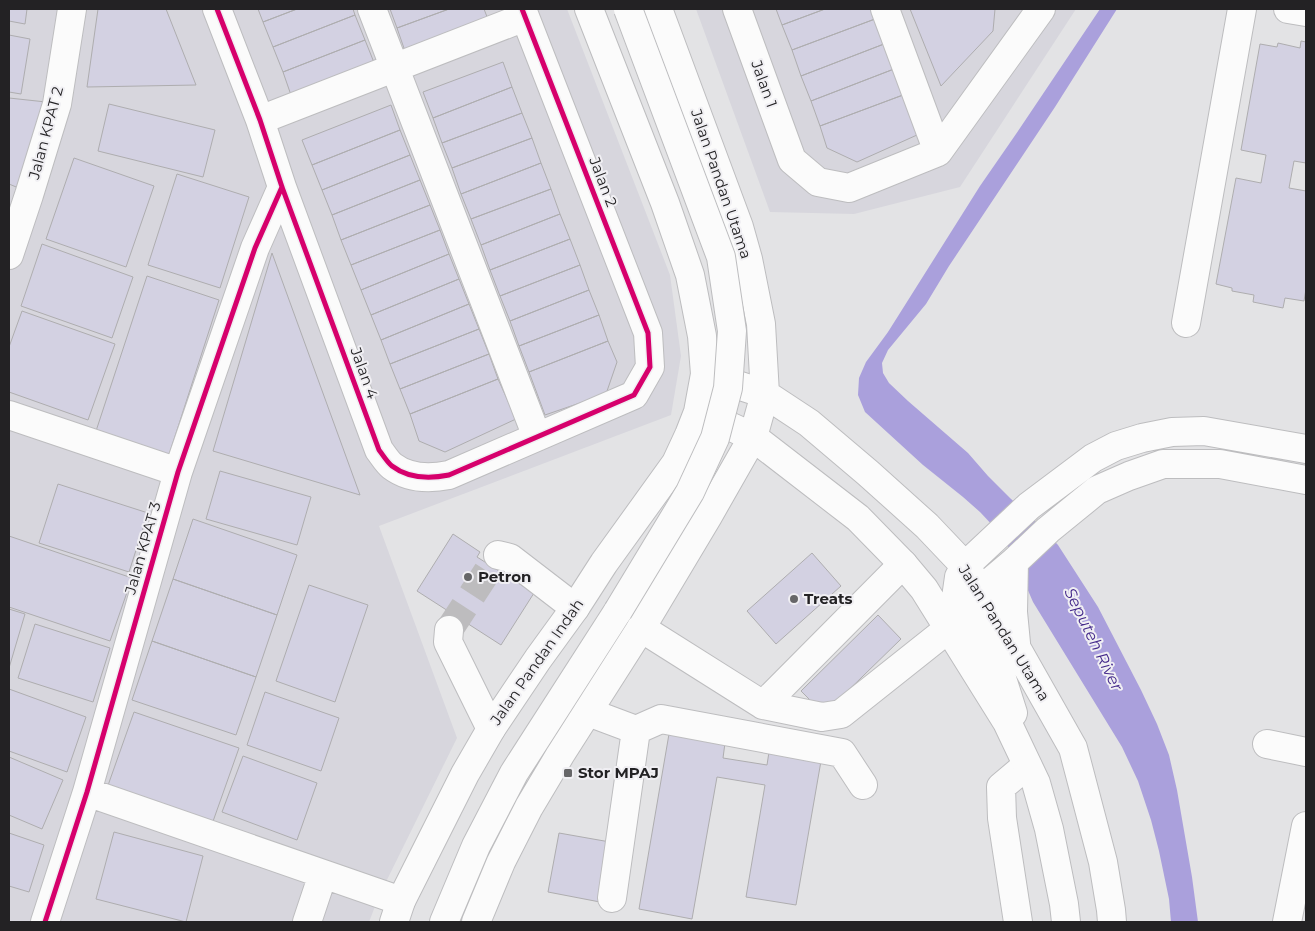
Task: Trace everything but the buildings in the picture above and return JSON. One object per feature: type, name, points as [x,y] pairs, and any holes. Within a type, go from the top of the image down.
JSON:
[{"type":"main road","name":"Jalan KPAT 2","points":[[9,255],[30,195],[56,104],[72,9]]},
{"type":"main road","name":"Jalan 4","points":[[217,9],[260,120],[282,187],[379,450],[392,465],[410,475],[431,478],[449,475],[634,395],[650,367]]},
{"type":"main road","points":[[372,9],[537,437]]},
{"type":"main road","points":[[589,9],[665,203],[690,275],[702,336],[705,374],[698,412],[753,437],[858,518],[903,564],[924,589],[1007,722],[1032,774]]},
{"type":"main road","points":[[444,922],[476,846],[514,773],[618,611],[690,492],[715,438],[728,388],[732,331],[721,257],[628,9]]},
{"type":"main road","name":"Jalan Pandan Utama","points":[[658,9],[739,227],[748,259],[761,324],[765,394],[753,437]]},
{"type":"main road","name":"Jalan 1","points":[[737,9],[792,160],[818,182],[849,188],[938,152]]},
{"type":"main road","points":[[884,9],[938,152]]},
{"type":"main road","points":[[1186,323],[1242,9]]},
{"type":"main road","points":[[1288,9],[1306,12]]},
{"type":"main road","points":[[938,152],[1039,10]]},
{"type":"main road","points":[[260,120],[524,13]]},
{"type":"main road","name":"Jalan 2","points":[[524,13],[648,333],[650,367]]},
{"type":"main road","name":"Jalan KPAT 3","points":[[46,922],[88,792],[178,472],[255,248],[282,187]]},
{"type":"main road","points":[[690,275],[701,288],[711,293],[724,294],[731,291],[747,274],[748,259]]},
{"type":"main road","name":"Jalan Pandan Utama","points":[[705,374],[765,394],[809,423],[927,526],[965,566]]},
{"type":"main road","name":"Jalan Pandan Indah","points":[[397,912],[465,774],[491,729],[604,563],[676,462],[698,412]]},
{"type":"main road","points":[[9,415],[178,472]]},
{"type":"main road","points":[[1066,922],[1049,829],[1032,774],[999,669],[969,594],[959,577],[965,566],[1029,506],[1093,458],[1116,446],[1165,433],[1204,430],[1306,449]]},
{"type":"main road","points":[[476,922],[501,862],[528,807],[641,628],[753,437]]},
{"type":"main road","points":[[924,589],[939,595],[969,594],[1014,562],[1048,530],[1097,490],[1163,464],[1220,464],[1306,480]]},
{"type":"main road","points":[[659,485],[676,481],[687,481],[698,486],[704,495],[708,516]]},
{"type":"main road","points":[[927,526],[945,539],[953,541],[972,544],[993,539]]},
{"type":"main road","points":[[498,555],[510,558],[575,608]]},
{"type":"main road","points":[[1014,562],[1013,612],[1017,650]]},
{"type":"main road","points":[[763,705],[903,564]]},
{"type":"main road","name":"Jalan Pandan Utama","points":[[969,594],[1017,650],[1073,748],[1103,862],[1112,922]]},
{"type":"main road","points":[[641,628],[763,705],[822,718],[840,714],[948,628]]},
{"type":"main road","points":[[449,630],[448,642],[491,729]]},
{"type":"main road","points":[[588,712],[636,730],[661,718],[842,753],[863,785]]},
{"type":"main road","points":[[612,898],[636,730]]},
{"type":"main road","points":[[1267,744],[1306,752]]},
{"type":"main road","points":[[1018,922],[1002,818],[1001,787],[1032,774]]},
{"type":"main road","points":[[88,792],[323,874],[397,912]]},
{"type":"main road","points":[[1287,922],[1306,826]]},
{"type":"main road","points":[[307,922],[323,874]]},
{"type":"shaded area","points":[[9,9],[567,9],[670,275],[681,356],[671,415],[379,526],[457,738],[379,896],[369,922],[9,922]]},
{"type":"shaded area","points":[[696,9],[1076,9],[960,187],[854,214],[770,212]]},
{"type":"water","name":"Seputeh River","points":[[1100,9],[1117,9],[926,304],[888,350],[882,363],[883,373],[889,383],[968,453],[988,476],[1058,545],[1098,607],[1141,690],[1169,755],[1177,790],[1198,922],[1171,922],[1169,899],[1159,851],[1138,781],[1122,747],[1033,602],[1011,551],[995,528],[980,512],[923,465],[865,412],[858,395],[859,378],[866,362],[888,332],[980,186]]},
{"type":"tunnel","points":[[449,630],[498,555]]},
{"type":"cycle path","points":[[217,9],[260,120],[282,187],[379,450],[390,464],[405,473],[419,477],[449,475],[634,395],[650,367],[648,333],[522,9]]},
{"type":"cycle path","points":[[45,922],[87,792],[178,472],[255,248],[282,187]]},
{"type":"place","name":"Petron","points":[[468,577]]},
{"type":"place","name":"Treats","points":[[794,599]]},
{"type":"place","name":"Stor MPAJ","points":[[568,773]]}]
